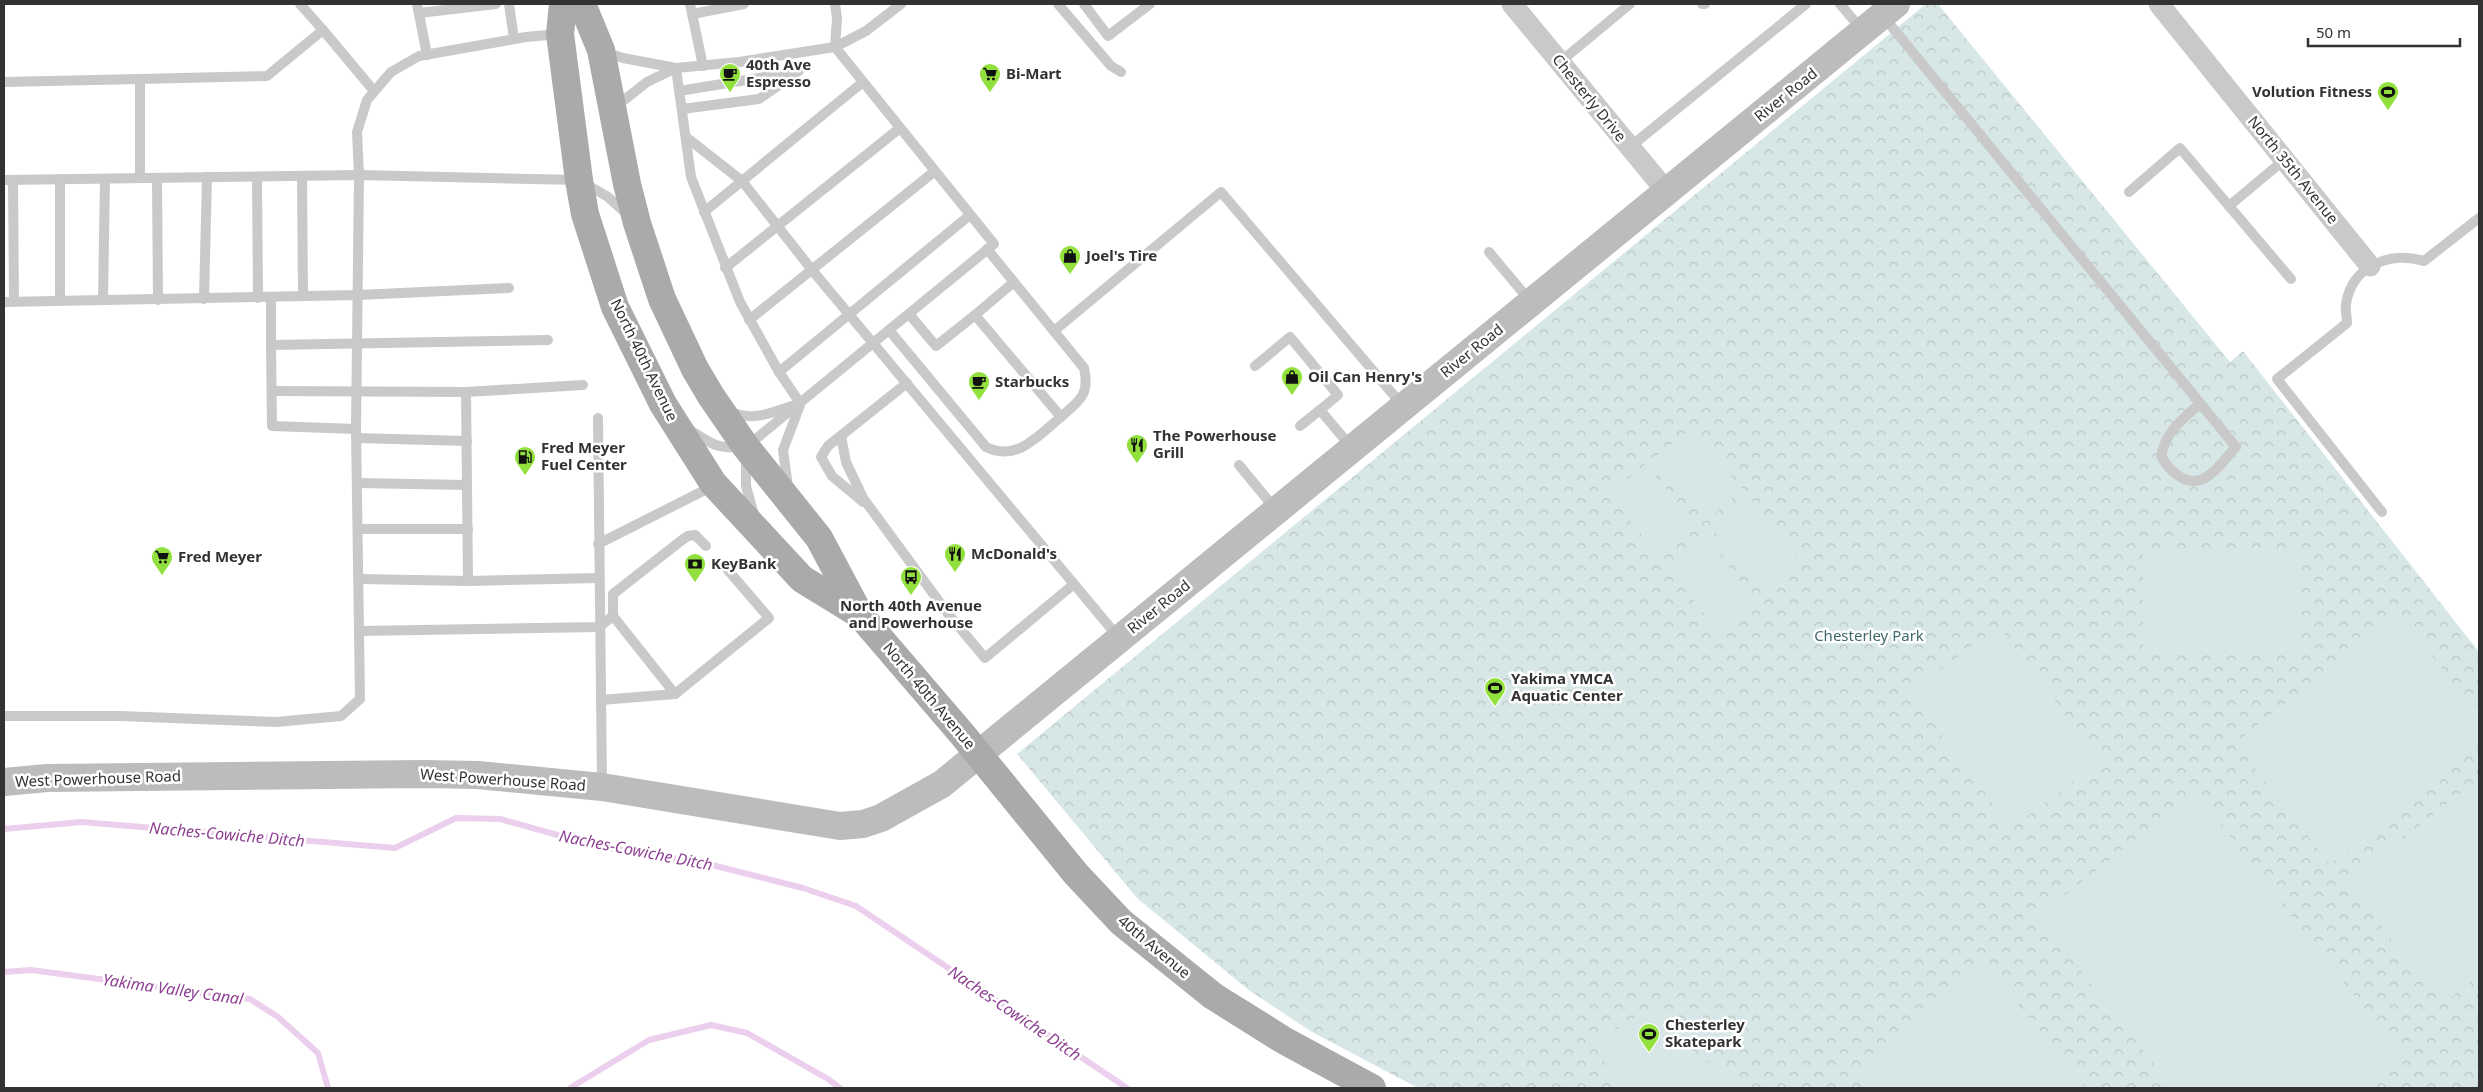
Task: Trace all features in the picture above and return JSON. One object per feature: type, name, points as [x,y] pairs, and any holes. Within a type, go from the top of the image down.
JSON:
[{"type":"main road","name":"North 40th Avenue","points":[[563,4],[560,34],[579,180],[585,214],[615,307],[663,404],[713,483],[802,579],[860,615]]},
{"type":"main road","name":"North 40th Avenue","points":[[582,4],[601,50],[636,223],[662,300],[695,369],[746,447],[819,538],[860,615],[978,755]]},
{"type":"main road","name":"40th Avenue","points":[[978,755],[1076,874],[1121,922],[1213,996],[1285,1041],[1372,1088]]},
{"type":"street","name":"Chesterly Drive","points":[[1512,4],[1667,192]]},
{"type":"street","name":"North 35th Avenue","points":[[2159,4],[2370,266]]},
{"type":"street","name":"River Road","points":[[978,755],[1881,17]]},
{"type":"street","name":"West Powerhouse Road","points":[[4,782],[47,778],[423,774],[478,776],[602,787],[840,826],[863,824],[896,812],[928,790],[942,784],[978,755]]},
{"type":"lane","points":[[300,4],[374,92]]},
{"type":"lane","points":[[427,55],[418,9],[496,4]]},
{"type":"lane","points":[[510,4],[514,39]]},
{"type":"lane","points":[[703,66],[691,9],[744,4]]},
{"type":"lane","points":[[663,404],[690,430],[710,444],[722,448],[746,447],[994,244],[835,47],[837,18],[835,4]]},
{"type":"lane","points":[[601,50],[623,58],[676,68],[703,66],[835,47],[866,31],[901,4]]},
{"type":"lane","points":[[1058,4],[1111,66],[1121,72]]},
{"type":"lane","points":[[1084,4],[1108,36],[1150,4]]},
{"type":"lane","points":[[1560,62],[1630,4]]},
{"type":"lane","points":[[1630,147],[1806,4]]},
{"type":"lane","points":[[1840,4],[1881,17],[2236,447],[2208,477],[2189,481],[2170,471],[2161,456],[2164,441],[2177,423],[2200,404]]},
{"type":"lane","points":[[4,82],[267,76],[323,30]]},
{"type":"lane","points":[[4,716],[120,716],[276,722],[341,716],[360,699],[356,434],[359,175],[357,132],[367,100],[391,72],[419,56],[514,39],[560,34]]},
{"type":"lane","points":[[676,68],[691,178],[725,268],[749,320],[779,372],[800,403]]},
{"type":"lane","points":[[612,109],[647,82],[676,68]]},
{"type":"lane","points":[[679,91],[799,71],[759,99],[682,109]]},
{"type":"lane","points":[[140,79],[140,178]]},
{"type":"lane","points":[[704,212],[863,82]]},
{"type":"lane","points":[[725,268],[900,128]]},
{"type":"lane","points":[[686,137],[742,181],[812,270],[1120,639]]},
{"type":"lane","points":[[2129,192],[2180,148],[2291,279]]},
{"type":"lane","points":[[2229,206],[2284,160]]},
{"type":"lane","points":[[749,320],[935,171]]},
{"type":"lane","points":[[509,288],[358,296],[9,302],[8,180],[359,175],[579,180],[608,197],[636,223]]},
{"type":"lane","points":[[257,176],[258,298]]},
{"type":"lane","points":[[302,176],[303,296]]},
{"type":"lane","points":[[204,299],[207,177]]},
{"type":"lane","points":[[102,300],[105,178]]},
{"type":"lane","points":[[157,178],[158,300]]},
{"type":"lane","points":[[60,179],[60,301]]},
{"type":"lane","points":[[1054,331],[1220,192],[1404,407]]},
{"type":"lane","points":[[779,372],[970,215]]},
{"type":"lane","points":[[2382,512],[2277,379],[2347,323],[2346,304],[2352,286],[2364,270],[2384,259],[2410,257],[2424,261],[2479,218]]},
{"type":"lane","points":[[889,330],[986,447],[998,452],[1012,452],[1035,438],[1061,417],[1084,396],[1087,381],[1084,368],[987,249]]},
{"type":"lane","points":[[1489,252],[1531,303]]},
{"type":"lane","points":[[909,314],[936,346],[1014,282]]},
{"type":"lane","points":[[271,297],[272,426],[356,434],[467,441]]},
{"type":"lane","points":[[975,315],[1061,417]]},
{"type":"lane","points":[[1255,366],[1290,337],[1338,395],[1300,426]]},
{"type":"lane","points":[[271,345],[548,340]]},
{"type":"lane","points":[[871,508],[832,476],[821,457],[828,446],[907,383]]},
{"type":"lane","points":[[272,391],[466,392],[583,385]]},
{"type":"lane","points":[[466,392],[468,581]]},
{"type":"lane","points":[[712,396],[722,408],[736,415],[763,416],[800,403]]},
{"type":"lane","points":[[789,500],[784,450],[800,403]]},
{"type":"lane","points":[[1320,410],[1352,449]]},
{"type":"lane","points":[[598,418],[598,578],[602,787]]},
{"type":"lane","points":[[841,436],[846,462],[871,508],[949,615],[985,658],[1074,584]]},
{"type":"lane","points":[[746,447],[746,486],[754,517],[764,538]]},
{"type":"lane","points":[[1239,465],[1277,511]]},
{"type":"lane","points":[[357,483],[467,485]]},
{"type":"lane","points":[[598,544],[702,491],[713,483]]},
{"type":"lane","points":[[358,529],[468,529]]},
{"type":"lane","points":[[675,694],[612,616],[613,594],[688,536],[695,535],[706,546]]},
{"type":"lane","points":[[601,700],[675,694],[769,618],[727,569]]},
{"type":"lane","points":[[358,579],[468,581],[598,578]]},
{"type":"lane","points":[[359,631],[599,627],[612,616]]},
{"type":"green space","name":"Chesterley Park","points":[[1926,4],[1938,4],[2230,362],[2243,351],[2479,652],[2479,1086],[2476,1088],[1418,1088],[1312,1032],[1250,991],[1138,899],[1017,754]]},
{"type":"green space","points":[[1691,428],[1743,490],[1705,521],[1654,458]]},
{"type":"green space","points":[[1646,464],[1697,527],[1659,557],[1609,494]]},
{"type":"green space","points":[[1749,497],[1803,564],[1765,594],[1712,528]]},
{"type":"green space","points":[[1704,535],[1757,602],[1719,632],[1666,566]]},
{"type":"green space","points":[[2301,553],[2302,651],[2143,652],[2143,554]]},
{"type":"green space","points":[[2398,613],[2479,716],[2479,746],[2330,864],[2235,743]]},
{"type":"green space","points":[[1999,626],[2100,762],[2011,828],[1910,692]]},
{"type":"green space","points":[[2479,778],[2479,975],[2443,1004],[2347,883]]},
{"type":"green space","points":[[2195,793],[2403,1058],[2364,1088],[2173,1088],[2038,916]]},
{"type":"green space","points":[[1986,965],[2086,1088],[1863,1088],[1851,1074]]},
{"type":"green space","name":"Chesterley Skatepark","points":[[1655,1006],[1669,1032],[1711,1064],[1721,1066],[1730,1073],[1737,1088],[1619,1088],[1609,1082],[1608,1069],[1596,1041]]},
{"type":"waterway","name":"Naches-Cowiche Ditch","points":[[4,829],[82,822],[395,848],[456,818],[500,819],[593,845],[708,864],[803,888],[856,906],[1127,1088]]},
{"type":"waterway","name":"Yakima Valley Canal","points":[[4,972],[31,970],[250,999],[278,1017],[318,1053],[328,1088]]},
{"type":"waterway","name":"Yakima Valley Canal","points":[[570,1088],[649,1040],[711,1025],[747,1033],[828,1079],[840,1088]]},
{"type":"place","name":"40th Ave Espresso","points":[[730,93]]},
{"type":"place","name":"Bi-Mart","points":[[990,93]]},
{"type":"place","name":"Volution Fitness","points":[[2388,111]]},
{"type":"place","name":"Joel's Tire","points":[[1070,275]]},
{"type":"place","name":"Oil Can Henry's","points":[[1292,396]]},
{"type":"place","name":"Starbucks","points":[[979,401]]},
{"type":"place","name":"The Powerhouse Grill","points":[[1137,464]]},
{"type":"place","name":"Fred Meyer Fuel Center","points":[[525,476]]},
{"type":"place","name":"McDonald's","points":[[955,573]]},
{"type":"place","name":"Fred Meyer","points":[[162,576]]},
{"type":"place","name":"KeyBank","points":[[695,583]]},
{"type":"place","name":"North 40th Avenue and Powerhouse","points":[[911,596]]},
{"type":"place","name":"Yakima YMCA Aquatic Center","points":[[1495,707]]},
{"type":"place","name":"Chesterley Skatepark","points":[[1649,1053]]}]
